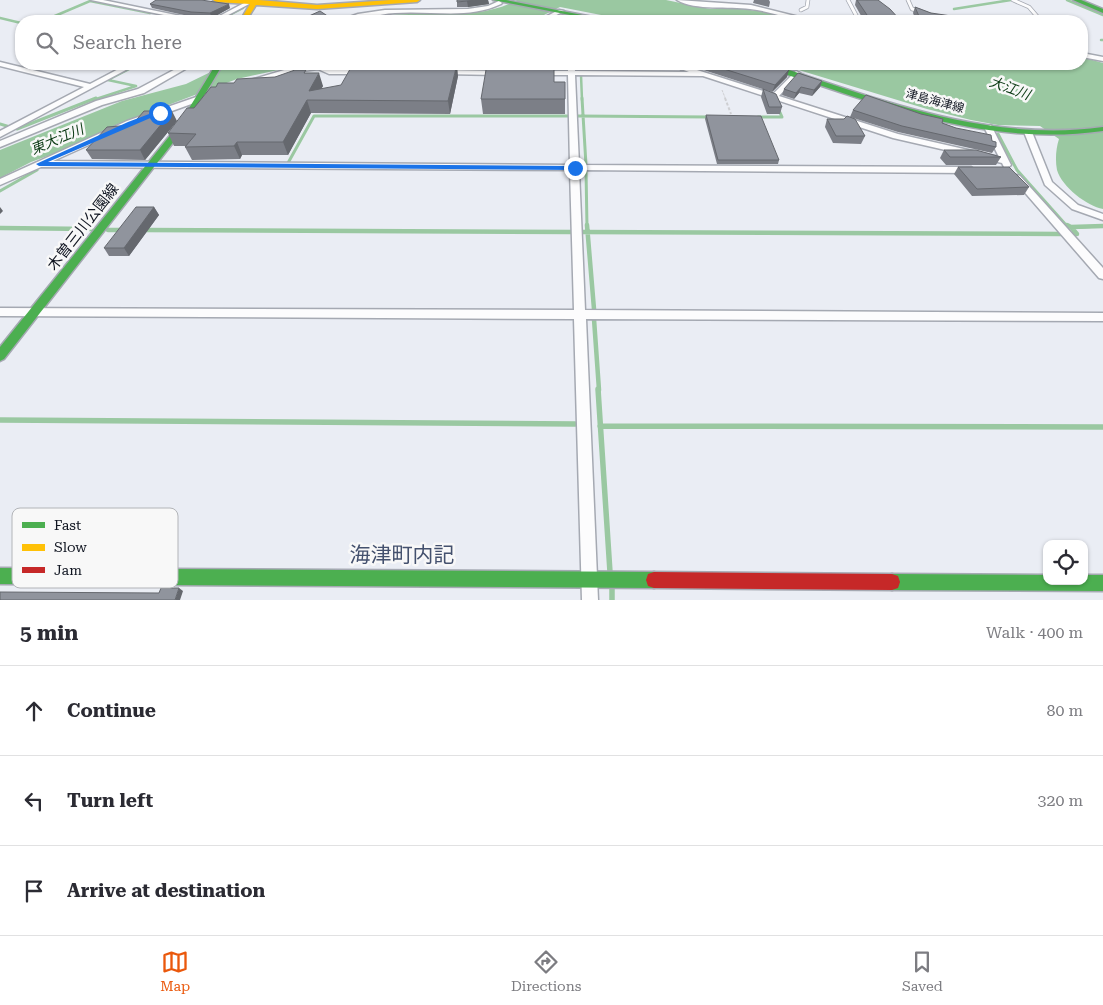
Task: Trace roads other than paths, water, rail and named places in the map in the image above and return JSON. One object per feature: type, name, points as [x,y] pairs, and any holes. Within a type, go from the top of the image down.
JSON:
[{"type":"main road","points":[[216,0],[341,3],[417,0]]},
{"type":"main road","points":[[1076,0],[1103,11]]},
{"type":"main road","points":[[501,1],[579,15]]},
{"type":"main road","points":[[246,15],[252,2]]},
{"type":"main road","name":"木曽三川公園線","points":[[0,356],[150,166],[201,97],[217,70]]},
{"type":"main road","name":"津島海津線","points":[[786,70],[935,116],[988,127],[1034,132],[1103,129]]},
{"type":"main road","points":[[178,577],[1103,583]]},
{"type":"street","points":[[94,0],[171,15]]},
{"type":"street","points":[[680,0],[706,5],[751,7],[786,15]]},
{"type":"street","points":[[374,15],[396,11],[456,11],[493,6],[501,1]]},
{"type":"street","points":[[225,15],[252,2]]},
{"type":"street","points":[[551,15],[559,11]]},
{"type":"street","points":[[1088,55],[1103,59]]},
{"type":"street","points":[[0,64],[15,68]]},
{"type":"street","points":[[25,70],[90,86]]},
{"type":"street","points":[[0,134],[121,70]]},
{"type":"street","points":[[0,144],[99,103],[141,91],[179,70]]},
{"type":"street","points":[[240,84],[300,70]]},
{"type":"street","points":[[325,70],[329,72],[368,72]]},
{"type":"street","points":[[691,70],[896,136],[1005,167]]},
{"type":"street","points":[[436,72],[504,73]]},
{"type":"street","points":[[533,73],[703,74]]},
{"type":"street","points":[[571,73],[590,600]]},
{"type":"street","points":[[774,97],[796,73]]},
{"type":"street","points":[[0,182],[130,123],[217,92]]},
{"type":"street","points":[[988,127],[1005,167],[1103,274]]},
{"type":"street","points":[[1034,132],[1048,183],[1075,207],[1103,217]]},
{"type":"street","points":[[39,164],[981,170]]},
{"type":"street","points":[[0,312],[1103,317]]},
{"type":"lane","points":[[801,10],[808,7],[808,0]]},
{"type":"lane","points":[[848,0],[856,15]]},
{"type":"lane","points":[[908,0],[912,9],[925,13]]},
{"type":"lane","points":[[1013,0],[1029,7],[1036,15]]},
{"type":"water","points":[[517,0],[666,0],[710,9],[731,8],[780,15],[601,15],[560,7],[544,15],[396,15],[478,12],[504,6]]},
{"type":"water","name":"大江川","points":[[1088,59],[1103,63],[1103,209],[1083,200],[1064,183],[1056,166],[1059,139],[1040,126],[998,125],[927,109],[799,70],[1088,70]]},
{"type":"water","name":"東大江川","points":[[215,70],[278,70],[237,79],[118,124],[64,150],[31,162],[0,178],[0,150],[122,101],[186,84]]},
{"type":"waterway","points":[[358,3],[389,0]]},
{"type":"waterway","points":[[954,9],[1011,0]]},
{"type":"waterway","points":[[1067,0],[1103,15]]},
{"type":"waterway","points":[[57,15],[90,1],[150,13]]},
{"type":"waterway","points":[[230,15],[243,8]]},
{"type":"waterway","points":[[0,18],[15,22]]},
{"type":"waterway","points":[[93,100],[136,86],[108,80],[127,70]]},
{"type":"waterway","points":[[581,75],[582,100]]},
{"type":"waterway","points":[[17,129],[96,98]]},
{"type":"waterway","points":[[582,98],[583,116]]},
{"type":"waterway","points":[[758,117],[782,117],[778,108]]},
{"type":"waterway","points":[[288,163],[314,116],[568,116]]},
{"type":"waterway","points":[[577,116],[583,116]]},
{"type":"waterway","points":[[583,116],[710,117]]},
{"type":"waterway","points":[[583,116],[586,165]]},
{"type":"waterway","points":[[0,124],[10,127]]},
{"type":"waterway","points":[[998,134],[1017,170],[1066,225],[1070,227]]},
{"type":"waterway","points":[[0,191],[37,170]]},
{"type":"waterway","points":[[586,170],[587,227]]},
{"type":"waterway","points":[[587,225],[588,232]]},
{"type":"waterway","points":[[1067,225],[1071,227]]},
{"type":"waterway","points":[[1071,227],[1103,226],[1081,227]]},
{"type":"waterway","points":[[1071,227],[1077,234],[1072,234]]},
{"type":"waterway","points":[[0,228],[91,229]]},
{"type":"waterway","points":[[108,230],[124,230]]},
{"type":"waterway","points":[[144,230],[572,232]]},
{"type":"waterway","points":[[583,232],[588,232]]},
{"type":"waterway","points":[[588,232],[1062,234]]},
{"type":"waterway","points":[[588,232],[594,309]]},
{"type":"waterway","points":[[594,319],[599,390]]},
{"type":"waterway","points":[[598,389],[600,426]]},
{"type":"waterway","points":[[0,420],[575,424]]},
{"type":"waterway","points":[[600,426],[1103,427]]},
{"type":"waterway","points":[[600,426],[610,572]]},
{"type":"waterway","points":[[612,589],[612,600]]},
{"type":"district","name":"海津町内記","points":[[402,555]]}]
